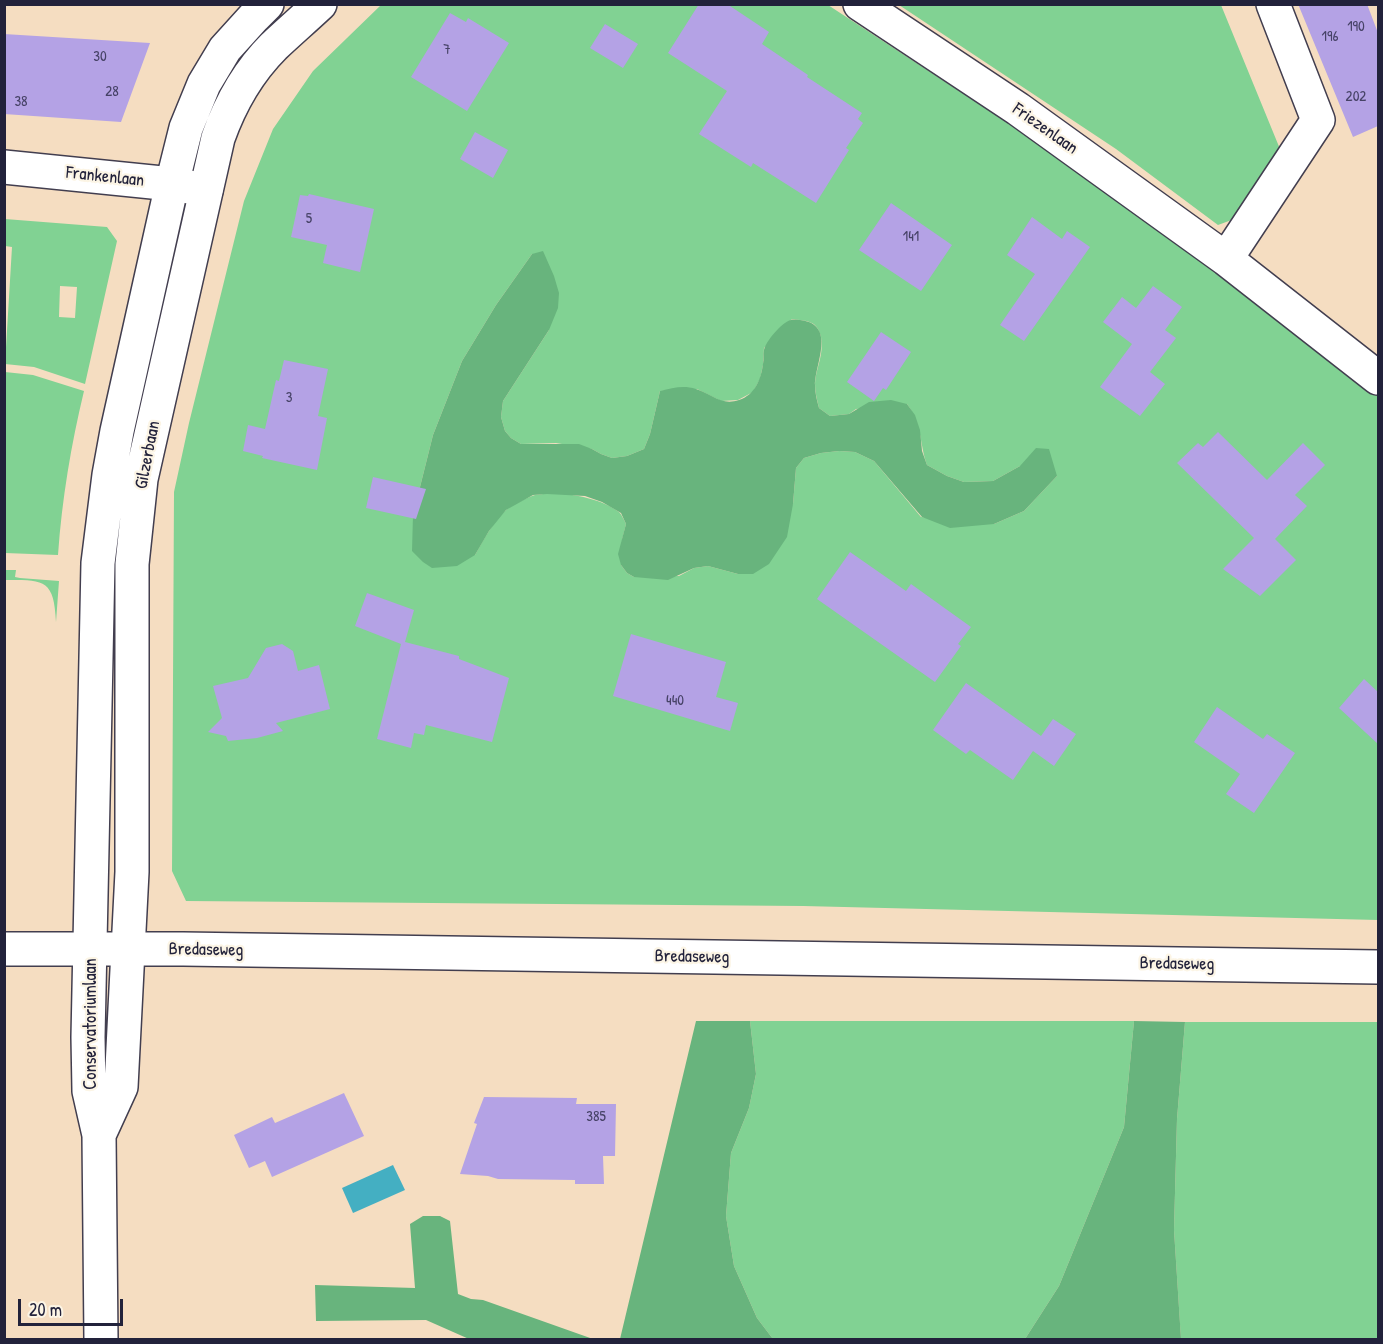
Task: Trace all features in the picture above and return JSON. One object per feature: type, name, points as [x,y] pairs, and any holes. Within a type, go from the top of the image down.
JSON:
[{"type":"street","name":"Gilzerbaan","points":[[90,949],[98,563],[113,453],[186,128],[204,84],[225,50],[267,4]]},
{"type":"street","name":"Gilzerbaan","points":[[128,949],[132,860],[132,564],[141,478],[224,120],[251,73],[273,47],[320,4]]},
{"type":"street","name":"Friezenlaan","points":[[860,4],[1018,109],[1226,259],[1378,378]]},
{"type":"street","points":[[1226,259],[1318,120],[1273,4]]},
{"type":"street","name":"Frankenlaan","points":[[4,167],[172,184],[206,190]]},
{"type":"street","name":"Bredaseweg","points":[[4,949],[1378,967]]},
{"type":"street","name":"Conservatoriumlaan","points":[[90,949],[89,1091],[99,1135],[101,1340]]},
{"type":"street","name":"Conservatoriumlaan","points":[[99,1135],[121,1087],[128,949]]},
{"type":"green space","points":[[381,5],[828,5],[1069,163],[1378,391],[1378,920],[803,906],[186,901],[172,871],[174,492],[244,201],[273,129],[313,71]],"holes":[[[532,254],[549,330],[503,401],[501,417],[505,431],[521,444],[556,443],[592,449],[612,458],[627,456],[644,449],[660,391],[697,389],[721,401],[738,400],[753,392],[760,379],[764,348],[792,319],[811,322],[819,331],[821,350],[815,390],[819,408],[830,416],[849,414],[856,409],[907,404],[916,420],[927,465],[947,476],[964,482],[993,481],[1020,466],[1057,476],[1024,511],[994,524],[921,517],[874,461],[855,452],[821,453],[804,458],[796,468],[793,504],[738,574],[708,566],[694,568],[679,576],[634,577],[627,573],[621,565],[622,540],[626,524],[620,513],[601,502],[556,493],[535,495],[509,508],[493,525],[475,555],[413,515],[433,435],[462,361],[496,305]]]},
{"type":"green space","points":[[899,5],[1221,5],[1280,149],[1245,215],[1218,225],[1116,149]]},
{"type":"green space","points":[[5,219],[107,227],[117,241],[85,384],[34,367],[5,364],[12,247],[5,246]],"holes":[[[60,286],[77,287],[75,318],[59,317]]]},
{"type":"green space","points":[[543,251],[559,293],[558,308],[549,330],[503,401],[501,417],[505,431],[521,444],[579,444],[612,458],[627,456],[644,449],[660,391],[687,387],[727,402],[745,398],[759,381],[764,350],[775,332],[787,321],[800,320],[811,323],[818,329],[821,337],[815,391],[819,408],[830,416],[849,414],[869,402],[891,400],[907,404],[915,415],[920,430],[922,451],[927,465],[947,476],[964,482],[993,481],[1020,466],[1036,448],[1049,449],[1057,476],[1024,511],[994,524],[950,528],[922,517],[874,461],[855,452],[821,453],[804,458],[796,468],[787,537],[769,564],[753,574],[738,574],[708,566],[694,568],[668,580],[634,577],[627,573],[621,565],[618,554],[626,524],[621,513],[602,502],[585,496],[533,495],[506,510],[489,531],[475,555],[457,566],[432,568],[412,551],[413,515],[433,435],[462,361],[496,305],[532,254]]},
{"type":"green space","points":[[5,372],[33,375],[84,391],[68,472],[58,555],[5,553]]},
{"type":"green space","points":[[5,570],[16,570],[15,577],[59,581],[56,622],[53,597],[49,590],[38,582],[5,580]]},
{"type":"green space","points":[[696,1021],[750,1021],[756,1074],[749,1108],[731,1153],[726,1216],[734,1266],[757,1318],[773,1339],[620,1339]]},
{"type":"green space","points":[[750,1021],[1134,1021],[1124,1127],[1059,1286],[1025,1339],[773,1339],[757,1318],[734,1266],[726,1216],[731,1153],[749,1108],[756,1074]]},
{"type":"green space","points":[[1134,1021],[1185,1022],[1177,1119],[1174,1230],[1181,1339],[1025,1339],[1059,1286],[1124,1127]]},
{"type":"green space","points":[[1185,1022],[1378,1022],[1378,1339],[1181,1340],[1174,1230],[1177,1119]]},
{"type":"green space","points":[[423,1216],[440,1216],[450,1221],[458,1294],[471,1299],[483,1300],[593,1339],[469,1339],[426,1320],[316,1321],[315,1285],[415,1288],[410,1224]]},
{"type":"water","points":[[393,1165],[405,1190],[353,1213],[342,1188]]},
{"type":"building","points":[[699,4],[727,4],[769,32],[762,44],[862,113],[858,119],[863,123],[846,148],[849,150],[816,203],[753,163],[751,167],[699,134],[727,91],[668,53]]},
{"type":"building","points":[[1298,4],[1367,4],[1378,33],[1378,126],[1353,137]]},
{"type":"building","points":[[450,13],[466,22],[468,18],[509,43],[467,111],[411,77]]},
{"type":"building","points":[[605,24],[638,44],[623,68],[590,48]]},
{"type":"building","points":[[4,34],[150,43],[121,122],[4,114]]},
{"type":"building","points":[[475,132],[508,150],[493,178],[460,159]]},
{"type":"building","points":[[309,194],[374,209],[360,272],[323,263],[327,245],[291,237],[300,195],[308,196]]},
{"type":"building","points":[[891,203],[952,245],[921,291],[859,250]]},
{"type":"building","points":[[1032,217],[1062,239],[1067,231],[1090,247],[1024,341],[1000,325],[1035,274],[1007,255]]},
{"type":"building","points":[[1153,286],[1182,307],[1165,330],[1176,338],[1150,372],[1165,384],[1140,416],[1100,387],[1132,344],[1103,322],[1122,297],[1136,308]]},
{"type":"building","points":[[881,332],[911,352],[886,390],[883,388],[874,401],[847,382]]},
{"type":"building","points":[[284,360],[328,369],[318,416],[327,418],[317,470],[262,458],[263,456],[243,451],[248,425],[265,429],[276,380],[279,381]]},
{"type":"building","points":[[1218,432],[1267,480],[1303,443],[1325,465],[1295,495],[1307,506],[1275,539],[1296,560],[1260,596],[1223,569],[1254,538],[1177,463],[1198,443],[1203,447]]},
{"type":"building","points":[[373,477],[426,489],[416,519],[366,508]]},
{"type":"building","points":[[850,552],[906,591],[911,584],[971,627],[958,644],[961,646],[935,682],[817,599]]},
{"type":"building","points":[[367,593],[414,610],[405,642],[459,656],[459,659],[509,678],[492,742],[426,725],[424,735],[414,733],[411,748],[377,739],[401,644],[355,626]]},
{"type":"building","points":[[631,634],[726,662],[716,697],[738,703],[730,731],[613,696]]},
{"type":"building","points":[[282,644],[293,651],[298,671],[319,665],[330,709],[276,723],[283,731],[257,738],[228,741],[226,736],[208,732],[222,718],[213,686],[248,678],[266,648]]},
{"type":"building","points":[[1364,679],[1378,692],[1378,744],[1339,708]]},
{"type":"building","points":[[966,683],[1041,736],[1053,719],[1076,734],[1054,766],[1033,751],[1013,780],[970,750],[966,754],[933,730]]},
{"type":"building","points":[[1217,707],[1263,739],[1267,734],[1295,753],[1254,813],[1226,794],[1240,774],[1194,742]]},
{"type":"building","points":[[344,1093],[364,1136],[272,1177],[265,1161],[249,1168],[234,1135],[272,1117],[275,1123]]},
{"type":"building","points":[[484,1097],[577,1098],[576,1104],[616,1104],[615,1156],[603,1156],[604,1184],[575,1184],[575,1180],[498,1179],[460,1174],[477,1124],[474,1123]]}]
